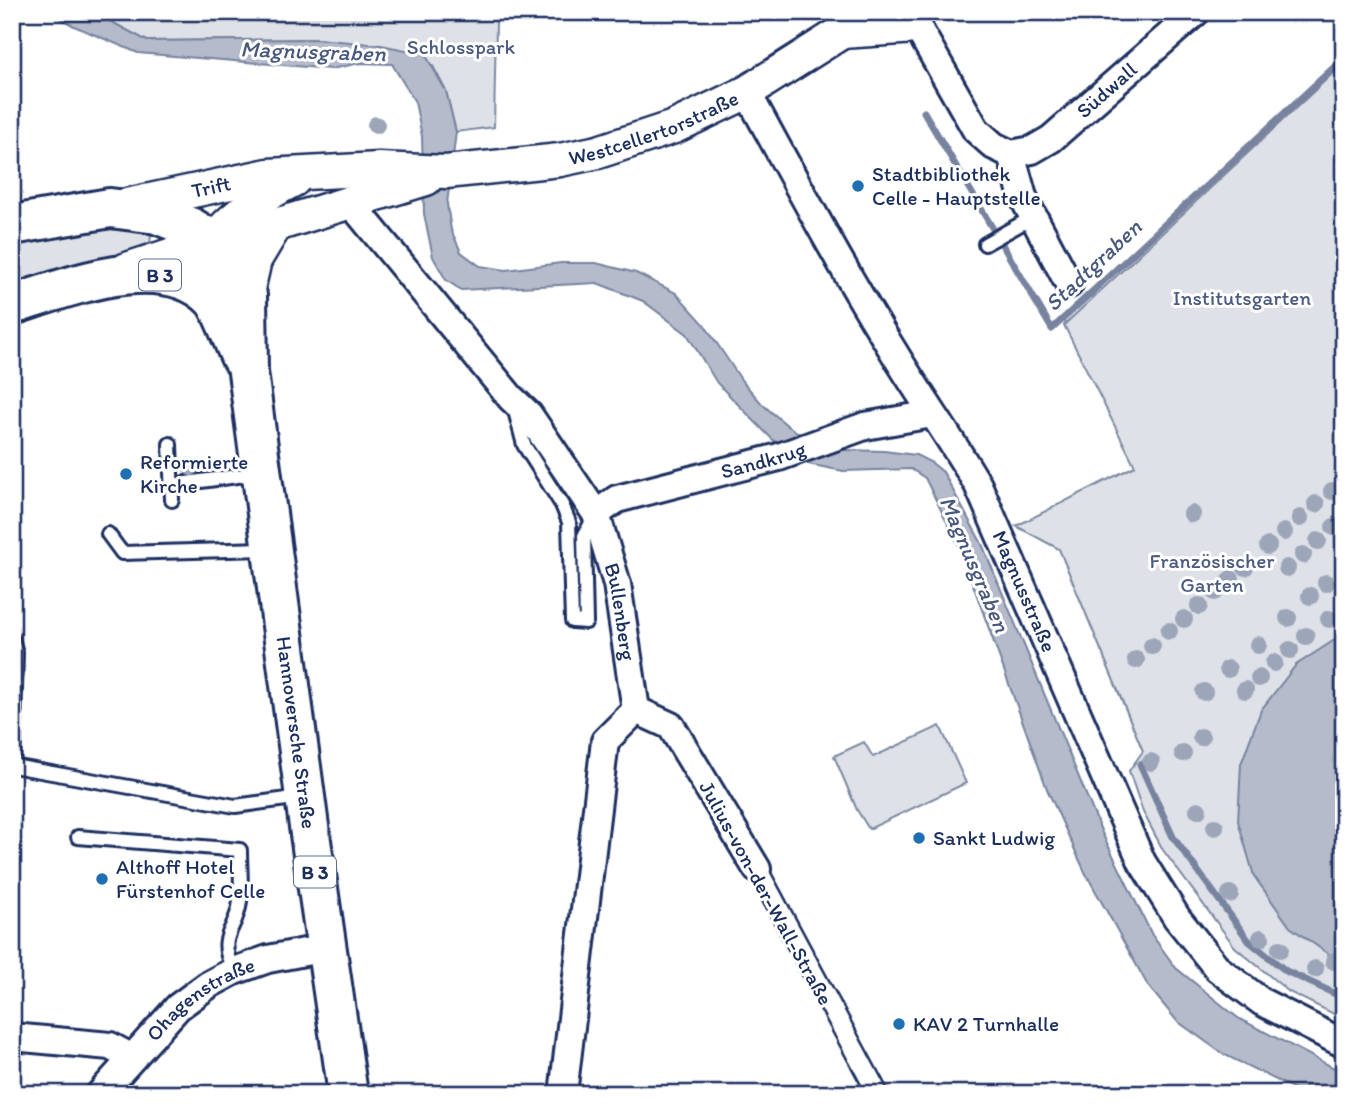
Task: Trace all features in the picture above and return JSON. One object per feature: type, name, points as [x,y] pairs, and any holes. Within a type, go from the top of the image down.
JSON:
[{"type":"main road","name":"Trift","points":[[12,225],[110,208]]},
{"type":"main road","name":"B 3","points":[[12,305],[99,278],[138,274],[176,276],[230,297],[230,263],[214,241],[192,228],[157,214],[110,208]]},
{"type":"main road","name":"Hannoversche Straße","points":[[230,297],[248,372],[263,473],[348,1094]]},
{"type":"street","name":"Südwall","points":[[1011,154],[1032,150],[1051,139],[1196,12]]},
{"type":"street","points":[[853,22],[912,19],[976,130],[993,146],[1011,154],[1016,177],[1033,217],[1069,284]]},
{"type":"street","name":"Westcellertorstraße","points":[[348,187],[455,170],[560,160],[598,152],[674,127],[747,92],[853,22]]},
{"type":"street","name":"Magnusstraße","points":[[747,92],[900,351],[932,414],[953,442],[978,485],[1142,862],[1177,918],[1217,969],[1262,1002],[1344,1044]]},
{"type":"street","points":[[214,241],[238,215],[267,193],[308,173]]},
{"type":"street","name":"Trift","points":[[110,208],[268,175],[308,173],[348,187]]},
{"type":"street","points":[[99,278],[214,241],[276,225],[348,187]]},
{"type":"street","name":"Bullenberg","points":[[348,187],[511,398],[529,415],[596,514],[617,584],[636,710]]},
{"type":"street","points":[[230,297],[276,225]]},
{"type":"street","name":"Sandkrug","points":[[596,514],[617,499],[779,457],[865,426],[932,414]]},
{"type":"street","points":[[563,1094],[605,741],[636,710]]},
{"type":"street","name":"Julius-von-der-Wall-Straße","points":[[636,710],[671,726],[757,869],[878,1094]]},
{"type":"street","name":"Ohagenstraße","points":[[100,1094],[178,1007],[208,985],[234,971],[268,959],[326,948]]},
{"type":"street","points":[[12,1037],[110,1046],[132,1058]]},
{"type":"lane","points":[[989,242],[1033,217]]},
{"type":"lane","points":[[511,398],[524,445],[562,505],[569,522],[572,621],[586,622],[584,536],[596,514]]},
{"type":"lane","points":[[170,444],[173,500]]},
{"type":"lane","points":[[172,485],[263,473]]},
{"type":"lane","points":[[108,534],[122,553],[273,549]]},
{"type":"lane","points":[[12,639],[16,653],[13,766],[236,806],[306,796]]},
{"type":"lane","points":[[78,837],[240,850],[240,904],[228,933],[226,954],[234,971]]},
{"type":"green space","name":"Schlosspark","points":[[93,12],[506,12],[496,23],[494,127],[456,132],[446,91],[433,66],[318,39],[147,41]]},
{"type":"green space","name":"Französischer Garten","points":[[1344,63],[1344,1019],[1289,992],[1235,947],[1163,850],[1143,812],[1129,771],[1143,751],[1059,549],[1016,526],[1135,466],[1064,325]]},
{"type":"green space","points":[[115,227],[151,230],[150,250],[12,288],[12,243],[58,232]]},
{"type":"green space","points":[[940,726],[966,783],[869,829],[857,810],[834,756],[864,742],[873,757]]},
{"type":"water","name":"Magnusgraben","points":[[50,12],[93,12],[147,41],[318,39],[381,45],[425,54],[446,91],[456,132],[447,204],[451,230],[461,252],[480,266],[506,270],[561,263],[596,263],[636,273],[676,293],[704,324],[742,381],[763,405],[788,426],[802,435],[842,450],[916,455],[943,472],[982,544],[1102,833],[1152,935],[1176,968],[1238,1018],[1344,1073],[1344,1094],[1305,1094],[1223,1054],[1177,1021],[1148,986],[1085,872],[1047,789],[959,546],[925,478],[911,469],[843,471],[808,464],[774,441],[717,383],[687,334],[643,301],[597,283],[461,290],[446,280],[433,257],[424,214],[422,136],[415,102],[392,64],[360,63],[331,69],[138,53],[74,26]]},
{"type":"water","points":[[1344,634],[1344,965],[1290,927],[1254,876],[1238,821],[1241,764],[1261,710],[1296,665]]},
{"type":"waterway","name":"Stadtgraben","points":[[924,112],[1052,329],[1344,58]]},
{"type":"waterway","points":[[1140,764],[1173,837],[1249,941],[1286,971],[1344,998]]},
{"type":"place","name":"Stadtbibliothek Celle - Hauptstelle","points":[[858,186]]},
{"type":"place","name":"Reformierte Kirche","points":[[126,474]]},
{"type":"place","name":"Sankt Ludwig","points":[[919,838]]},
{"type":"place","name":"Althoff Hotel Fürstenhof Celle","points":[[102,879]]},
{"type":"place","name":"KAV 2 Turnhalle","points":[[899,1024]]},
{"type":"park label","name":"Institutsgarten","points":[[1242,298]]}]
